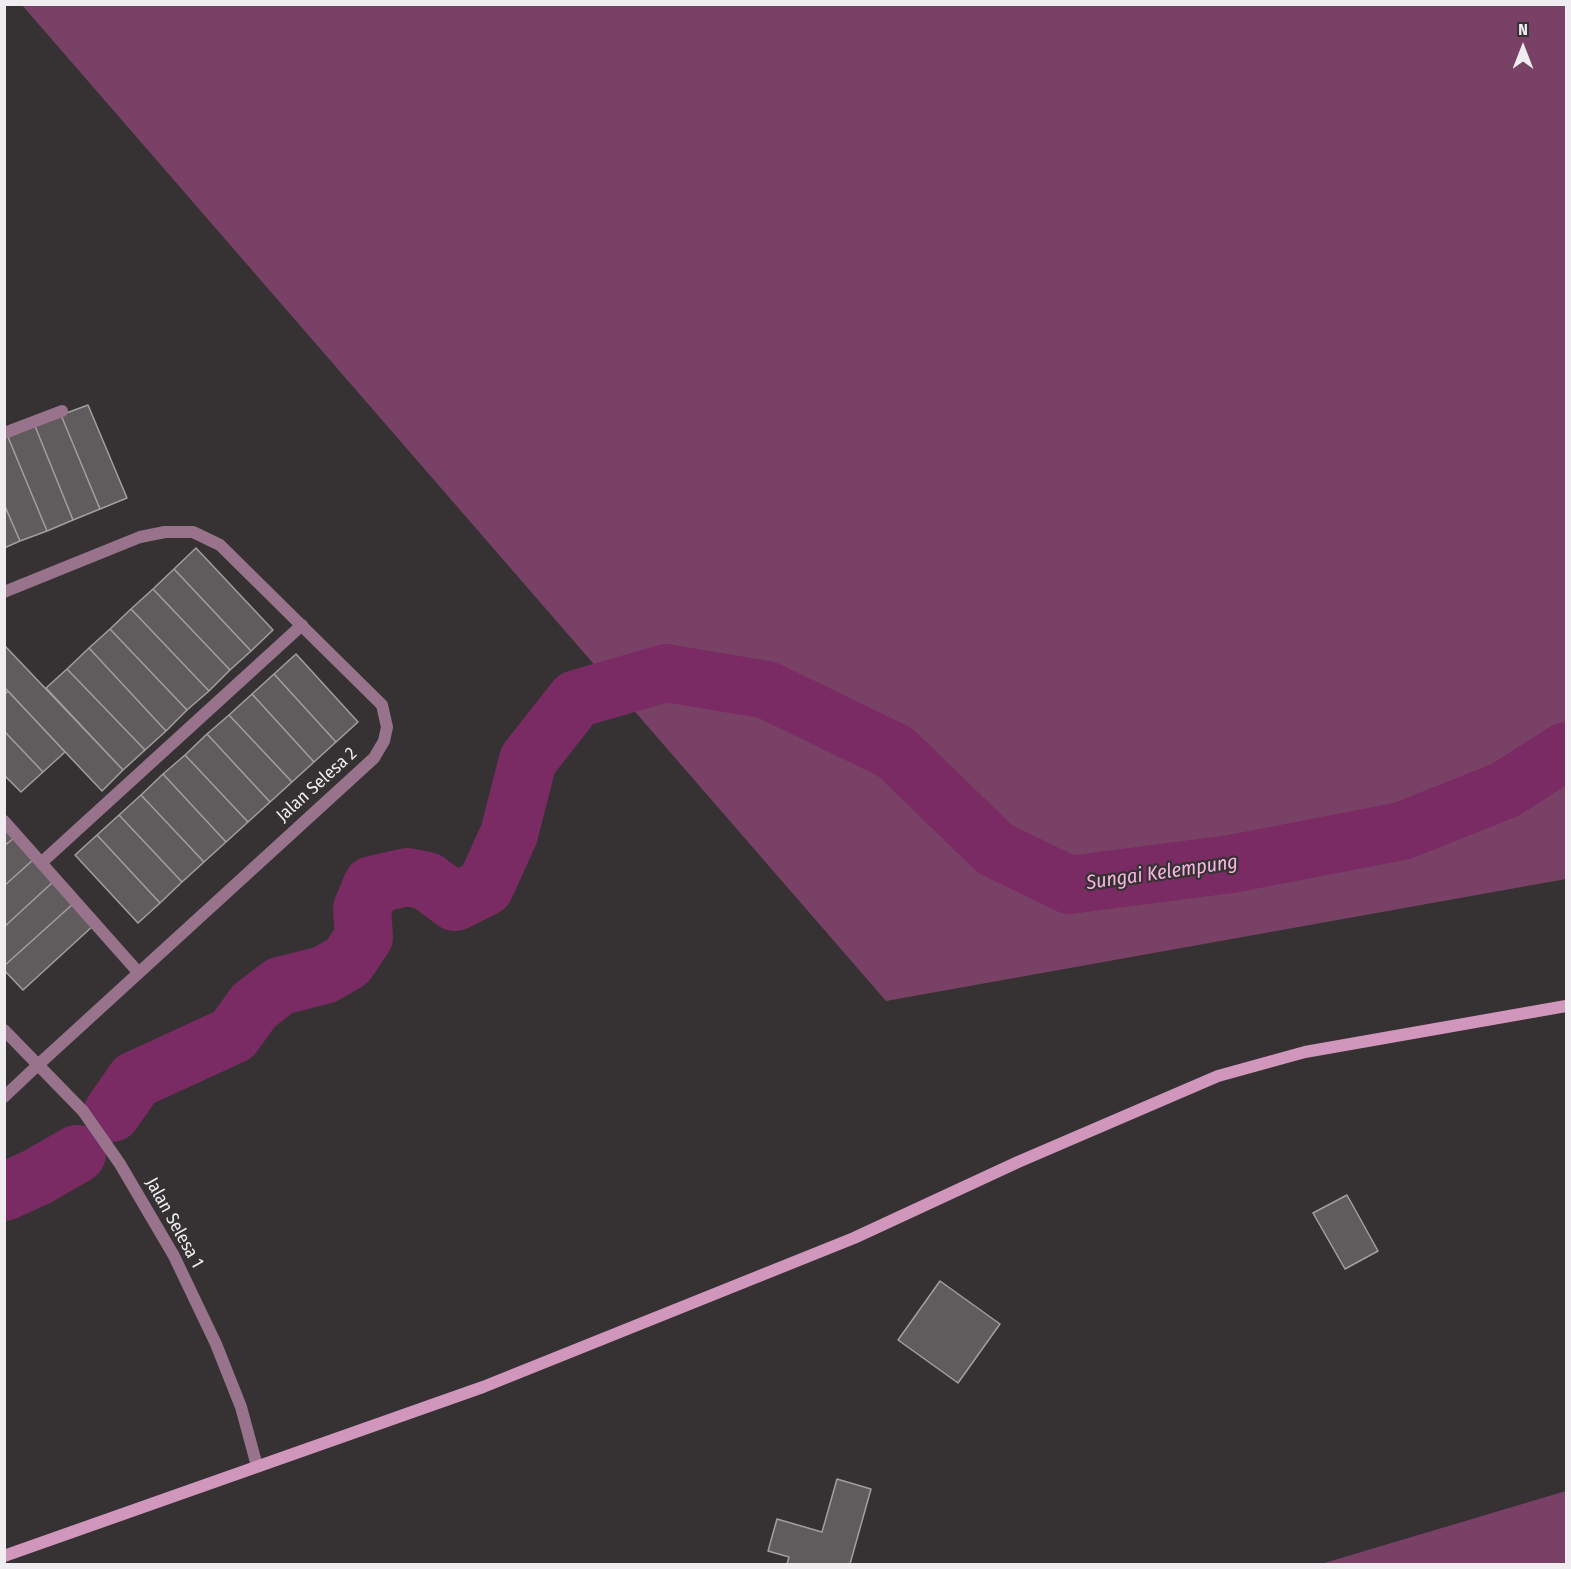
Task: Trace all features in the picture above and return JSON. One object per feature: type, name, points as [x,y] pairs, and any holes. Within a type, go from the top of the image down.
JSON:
[{"type":"main road","points":[[4,1556],[483,1388],[854,1238],[1018,1162],[1218,1076],[1305,1052],[1566,1006]]},
{"type":"street","points":[[4,433],[62,411]]},
{"type":"street","name":"Jalan Selesa 2","points":[[4,592],[140,537],[165,532],[193,532],[220,545],[382,705],[387,727],[384,741],[374,758],[4,1097]]},
{"type":"street","points":[[41,863],[302,625]]},
{"type":"street","points":[[4,822],[138,972]]},
{"type":"street","name":"Jalan Selesa 1","points":[[4,1030],[83,1111],[114,1155],[174,1256],[216,1344],[241,1407],[257,1466]]},
{"type":"shaded area","points":[[22,5],[1566,5],[1566,879],[886,1001]]},
{"type":"shaded area","points":[[1566,1491],[1566,1564],[1321,1564]]},
{"type":"building","points":[[88,405],[127,498],[100,509],[61,415]]},
{"type":"building","points":[[61,415],[100,509],[73,520],[35,426]]},
{"type":"building","points":[[35,426],[73,520],[47,531],[8,437]]},
{"type":"building","points":[[8,437],[47,531],[20,541],[4,504],[4,438]]},
{"type":"building","points":[[4,504],[20,541],[4,548]]},
{"type":"building","points":[[196,548],[273,630],[251,651],[174,569]]},
{"type":"building","points":[[174,569],[251,651],[230,670],[153,589]]},
{"type":"building","points":[[153,589],[230,670],[209,691],[131,609]]},
{"type":"building","points":[[131,609],[209,691],[187,710],[110,629]]},
{"type":"building","points":[[110,629],[187,710],[166,731],[89,648]]},
{"type":"building","points":[[4,645],[123,770],[102,791],[4,687]]},
{"type":"building","points":[[89,648],[166,731],[145,750],[67,669]]},
{"type":"building","points":[[296,654],[358,722],[336,742],[274,674]]},
{"type":"building","points":[[67,669],[145,750],[123,770],[46,688]]},
{"type":"building","points":[[274,674],[336,742],[314,762],[252,694]]},
{"type":"building","points":[[8,691],[65,752],[43,772],[4,731],[4,695]]},
{"type":"building","points":[[252,694],[314,762],[292,782],[229,715]]},
{"type":"building","points":[[229,715],[292,782],[270,802],[207,734]]},
{"type":"building","points":[[4,731],[43,772],[21,792],[4,775]]},
{"type":"building","points":[[207,734],[270,802],[248,822],[185,755]]},
{"type":"building","points":[[185,755],[248,822],[226,842],[163,774]]},
{"type":"building","points":[[163,774],[226,842],[204,862],[141,795]]},
{"type":"building","points":[[141,795],[204,862],[182,882],[119,815]]},
{"type":"building","points":[[119,815],[182,882],[160,903],[97,835]]},
{"type":"building","points":[[4,827],[14,838],[4,846]]},
{"type":"building","points":[[97,835],[160,903],[138,923],[75,855]]},
{"type":"building","points":[[14,838],[34,859],[4,886],[4,846]]},
{"type":"building","points":[[34,859],[54,881],[4,927],[4,886]]},
{"type":"building","points":[[54,881],[74,903],[4,966],[4,927]]},
{"type":"building","points":[[74,903],[94,925],[23,990],[4,970],[4,966]]},
{"type":"building","points":[[1347,1195],[1378,1251],[1345,1269],[1313,1213]]},
{"type":"building","points":[[940,1281],[1000,1324],[958,1383],[898,1340]]},
{"type":"building","points":[[837,1479],[871,1489],[850,1564],[787,1564],[789,1557],[768,1551],[777,1519],[822,1532]]},
{"type":"waterway","name":"Sungai Kelempung","points":[[112,1113],[135,1080],[233,1035],[254,1006],[280,986],[324,975],[347,962],[364,937],[362,909],[372,885],[407,877],[427,881],[455,902],[485,887],[509,834],[528,760],[576,699],[666,673],[767,690],[895,752],[995,849],[1069,885],[1231,864],[1402,831],[1505,790],[1566,751]]},
{"type":"waterway","name":"Sungai Kelempung","points":[[4,1192],[37,1177],[77,1154]]}]
